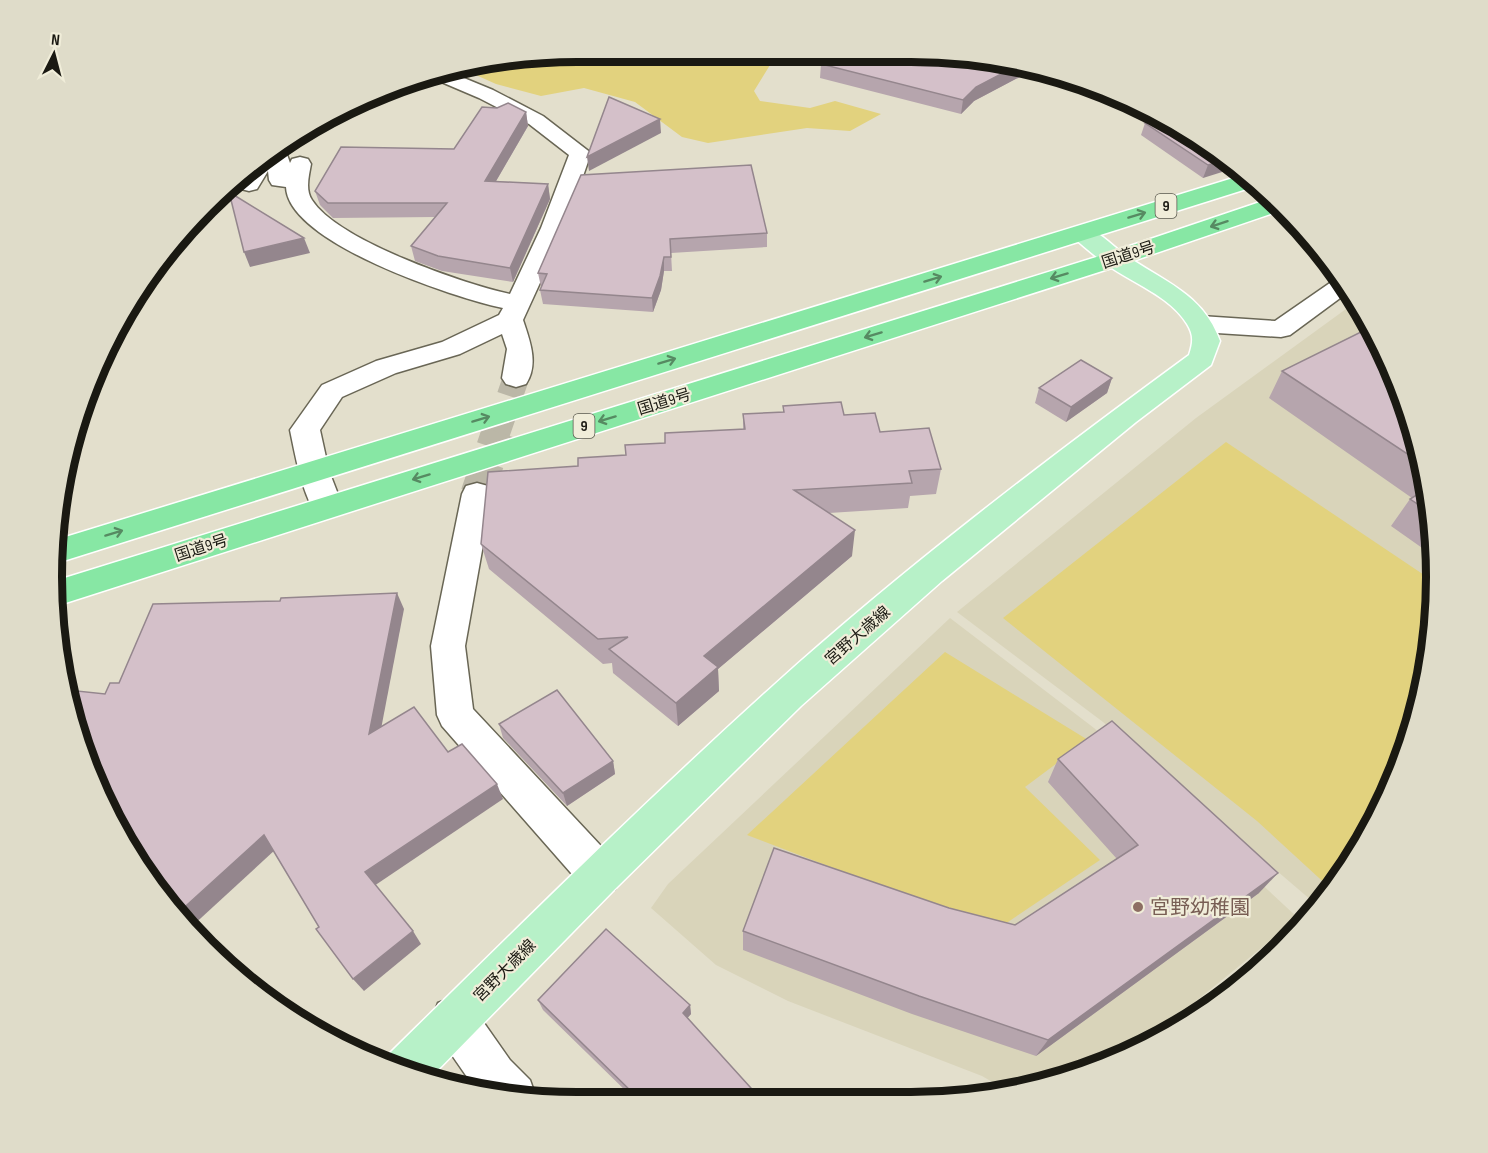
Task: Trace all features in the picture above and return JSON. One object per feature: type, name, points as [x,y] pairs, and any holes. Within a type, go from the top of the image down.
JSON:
[{"type":"highway","name":"国道9号","points":[[63,549],[1243,182]]},
{"type":"highway","name":"国道9号","points":[[62,591],[1115,259],[1271,207]]},
{"type":"main road","points":[[1082,232],[1115,259],[1165,290],[1187,307],[1201,324]]},
{"type":"main road","name":"宮野大歳線","points":[[411,1064],[600,875],[788,695],[930,572],[1126,415],[1201,359],[1207,341],[1201,324]]},
{"type":"street","points":[[880,62],[904,69],[921,69],[931,63]]},
{"type":"street","points":[[447,78],[486,94],[536,120],[580,153],[553,228],[514,311],[520,349],[516,378]]},
{"type":"street","points":[[278,157],[280,180],[298,172],[299,201],[319,223],[374,254],[462,291],[498,301],[514,311]]},
{"type":"street","points":[[249,184],[255,175]]},
{"type":"street","points":[[1201,324],[1281,328],[1338,288]]},
{"type":"street","points":[[327,507],[314,471],[305,430],[332,391],[386,367],[451,348],[514,311]]},
{"type":"street","points":[[477,494],[448,646],[455,715],[600,875]]},
{"type":"street","points":[[454,1019],[503,1086]]},
{"type":"shaded area","points":[[772,62],[754,91],[760,101],[810,108],[835,101],[881,114],[850,131],[807,128],[708,143],[682,137],[635,102],[584,88],[541,96],[496,84],[470,72],[543,63]]},
{"type":"shaded area","points":[[1350,306],[1387,379],[1409,443],[1417,476],[1425,543],[1425,610],[1417,677],[1409,710],[1387,774],[1358,834],[1340,863],[1312,900],[1103,722],[957,612],[1196,418]]},
{"type":"shaded area","points":[[1226,442],[1426,576],[1422,644],[1417,677],[1399,742],[1387,774],[1358,834],[1325,883],[1257,821],[1003,618]]},
{"type":"shaded area","points":[[950,618],[1094,728],[1298,918],[1169,1023],[1109,1052],[1077,1064],[1045,1074],[996,1084],[982,1076],[788,1001],[716,965],[651,908],[668,884]]},
{"type":"shaded area","points":[[945,652],[1088,740],[1025,787],[1100,860],[996,930],[747,835]]},
{"type":"building","points":[[828,62],[945,63],[1008,70],[976,87],[963,100],[821,64]]},
{"type":"building","points":[[609,97],[660,119],[587,157]]},
{"type":"building","points":[[508,103],[526,112],[485,181],[548,184],[510,268],[438,256],[411,246],[447,203],[328,203],[315,191],[341,147],[454,149],[482,107],[497,108]]},
{"type":"building","points":[[1152,121],[1169,130],[1217,162],[1208,165],[1145,123]]},
{"type":"building","points":[[751,165],[767,233],[670,239],[671,257],[664,257],[652,298],[540,290],[547,274],[538,273],[581,175]]},
{"type":"building","points":[[232,194],[304,238],[244,252],[230,196]]},
{"type":"building","points":[[1364,331],[1387,379],[1412,457],[1282,371]]},
{"type":"building","points":[[1081,360],[1112,378],[1071,407],[1039,388]]},
{"type":"building","points":[[841,402],[844,415],[875,413],[880,432],[929,428],[941,469],[909,471],[912,483],[794,490],[855,530],[704,656],[718,667],[676,703],[609,649],[628,637],[598,639],[481,544],[488,472],[578,466],[578,458],[626,455],[625,445],[665,443],[665,433],[745,429],[743,414],[784,412],[783,406]]},
{"type":"building","points":[[1420,493],[1422,507],[1410,499]]},
{"type":"building","points":[[397,593],[369,734],[414,707],[448,752],[462,744],[497,784],[365,872],[413,931],[353,979],[316,929],[319,927],[264,835],[183,909],[148,863],[115,804],[89,742],[74,691],[105,694],[110,683],[119,683],[153,604],[280,601],[281,598]]},
{"type":"building","points":[[557,690],[613,761],[563,793],[499,724]]},
{"type":"building","points":[[1112,721],[1278,873],[1048,1040],[919,996],[743,931],[774,848],[949,908],[1015,925],[1138,845],[1058,759]]},
{"type":"building","points":[[606,929],[690,1005],[683,1013],[755,1092],[632,1092],[538,1000]]},
{"type":"tunnel","points":[[497,433],[516,378]]},
{"type":"tunnel","points":[[477,494],[498,432]]},
{"type":"place","name":"宮野幼稚園","points":[[1138,907]]}]
